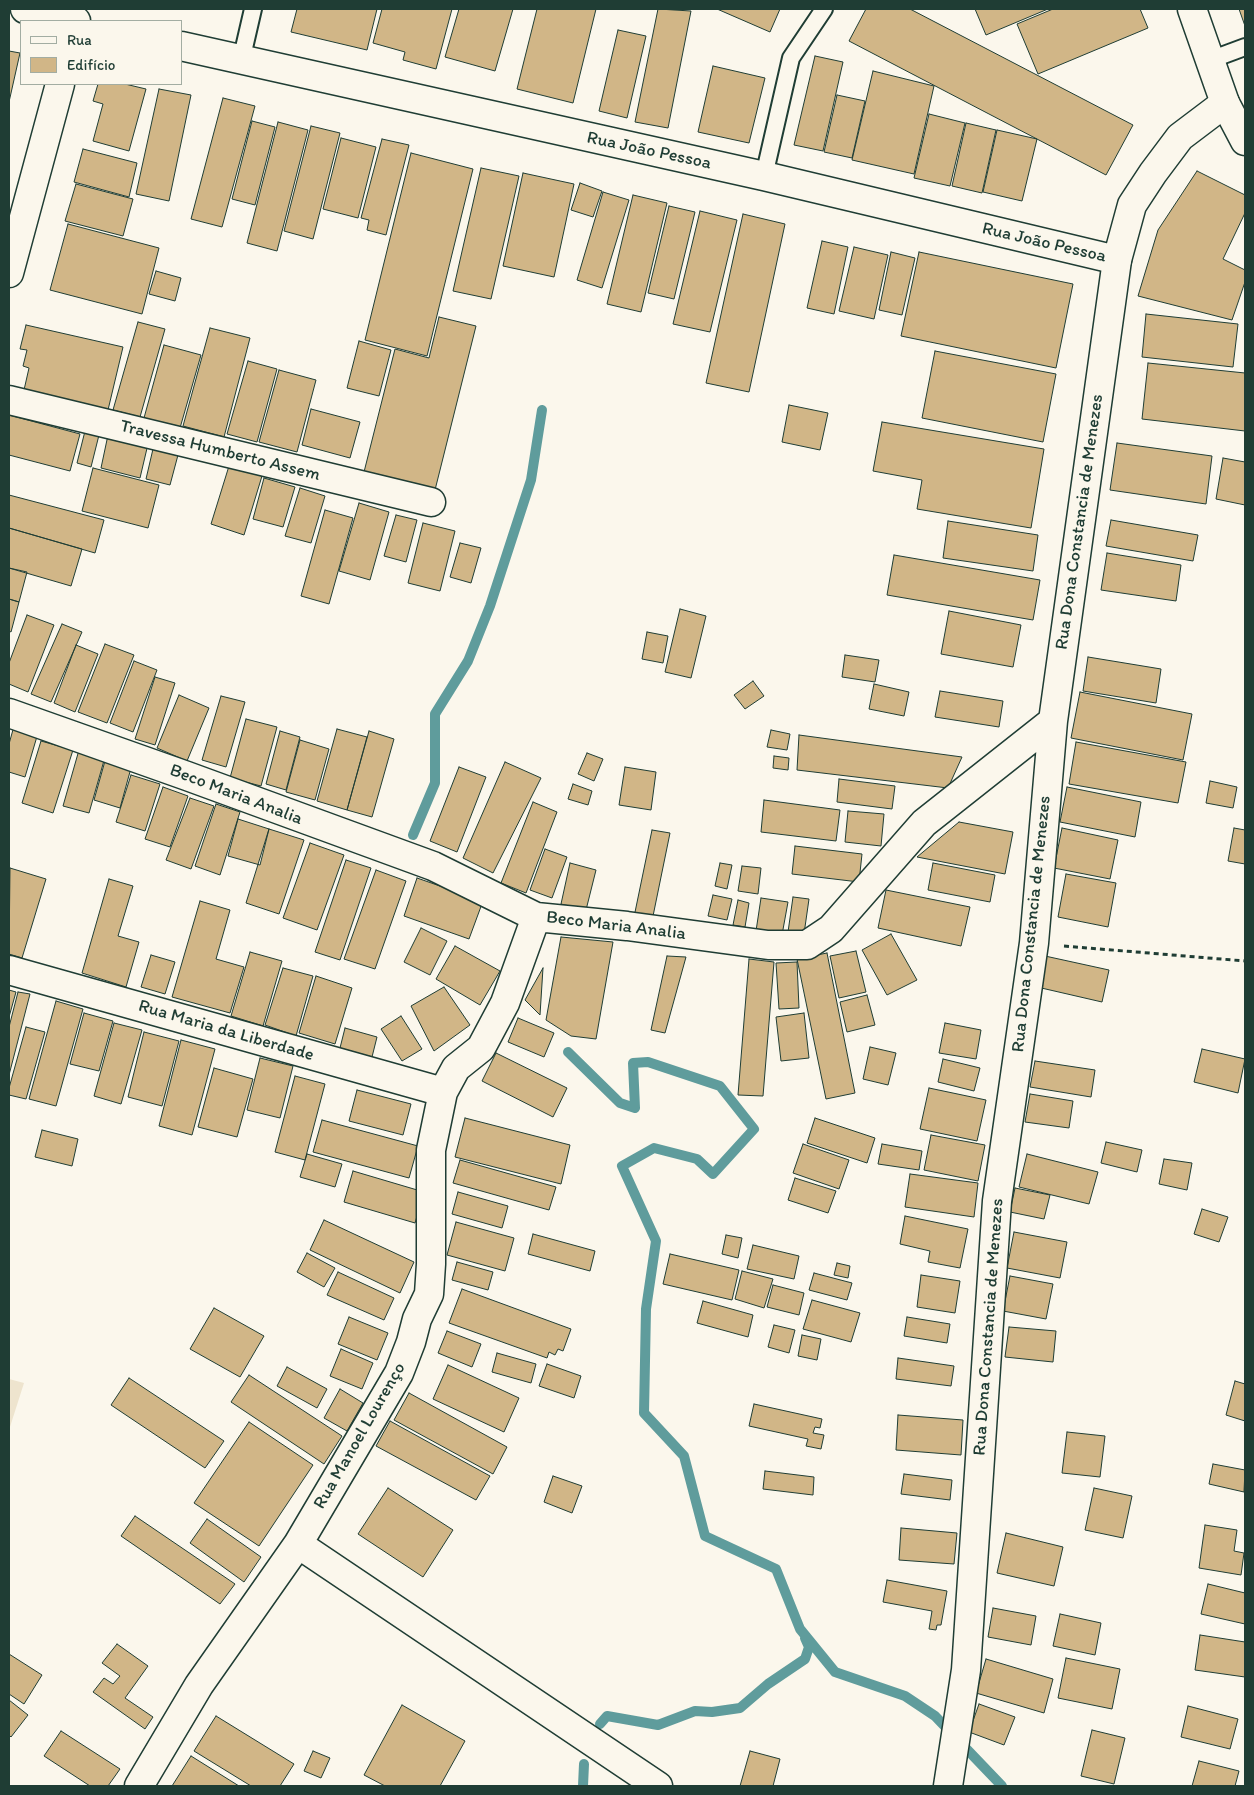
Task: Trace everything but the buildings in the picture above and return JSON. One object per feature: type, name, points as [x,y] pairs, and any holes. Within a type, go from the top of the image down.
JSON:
[{"type":"street","points":[[25,9],[72,20]]},
{"type":"street","points":[[1192,9],[1225,103],[1245,142]]},
{"type":"street","name":"Rua João Pessoa","points":[[182,46],[241,61],[764,176],[1117,260]]},
{"type":"street","points":[[9,273],[60,85]]},
{"type":"street","name":"Rua Dona Constancia de Menezes","points":[[949,1778],[970,1625],[984,1371],[997,1201],[1034,943],[1053,720],[1117,260],[1132,205],[1153,173],[1180,137],[1225,103]]},
{"type":"street","name":"Travessa Humberto Assem","points":[[9,400],[431,502]]},
{"type":"street","name":"Beco Maria Analia","points":[[9,713],[433,866],[536,917],[627,926],[768,945],[807,945],[831,929],[924,823],[1053,720]]},
{"type":"street","name":"Rua Manoel Lourenço","points":[[139,1786],[199,1685],[298,1544],[399,1373],[411,1342],[416,1318],[429,1294],[431,1264],[431,1150],[443,1092],[456,1068],[481,1048],[504,1003],[536,917]]},
{"type":"street","name":"Rua Maria da Liberdade","points":[[9,970],[443,1092]]},
{"type":"street","points":[[298,1544],[658,1786]]},
{"type":"lane","points":[[241,61],[253,9]]},
{"type":"lane","points":[[764,176],[791,58],[824,9]]},
{"type":"lane","points":[[1210,60],[1245,47]]},
{"type":"path","points":[[1034,943],[1245,961]]},
{"type":"shaded area","points":[[9,1379],[24,1383],[9,1430]]},
{"type":"waterway","points":[[413,835],[435,783],[435,714],[468,661],[490,606],[531,480],[542,410]]},
{"type":"waterway","points":[[568,1052],[620,1103],[635,1108],[633,1063],[648,1062],[720,1086],[754,1129],[713,1174],[697,1159],[654,1148],[622,1166],[656,1241],[646,1309],[644,1413],[684,1456],[705,1536],[776,1569],[800,1629],[835,1672],[905,1696],[935,1716],[1002,1786]]},
{"type":"waterway","points":[[600,1724],[607,1716],[658,1725],[695,1711],[712,1712],[740,1708],[768,1684],[805,1659],[809,1647],[805,1638]]},
{"type":"waterway","points":[[583,1786],[584,1764]]}]
